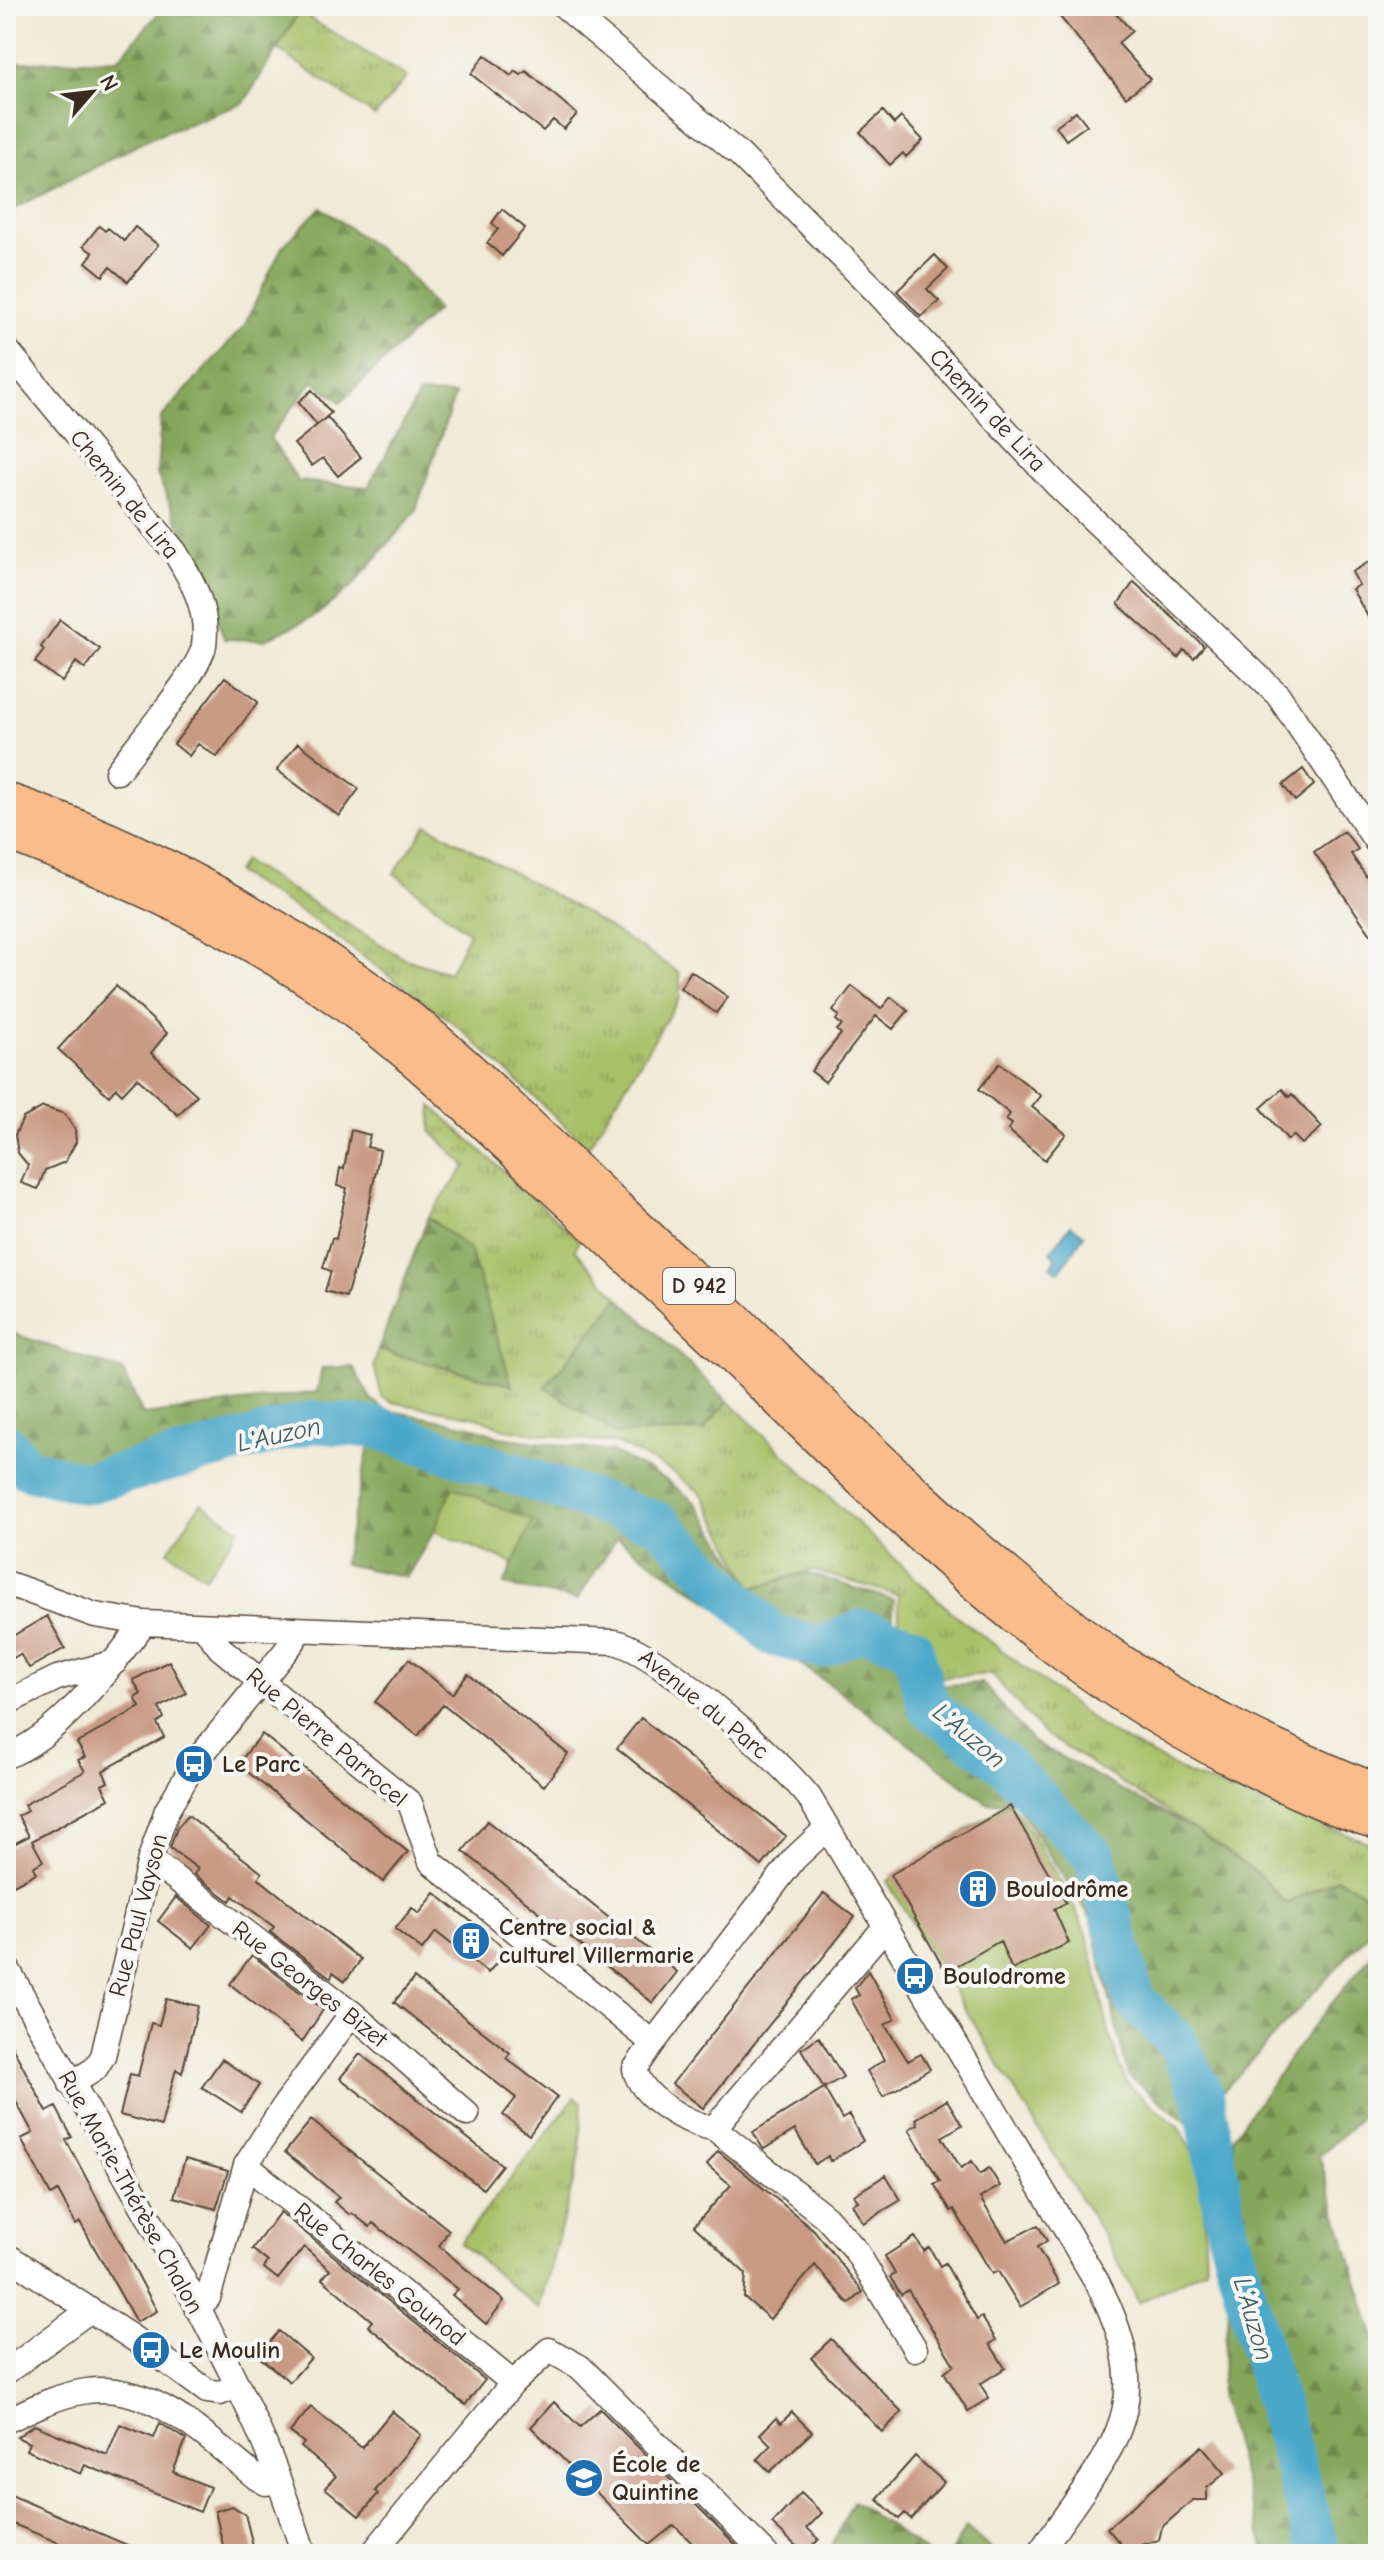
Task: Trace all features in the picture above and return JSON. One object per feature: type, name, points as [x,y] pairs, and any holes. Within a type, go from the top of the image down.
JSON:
[{"type":"main road","name":"D 942","points":[[6,801],[70,823],[183,877],[296,940],[401,1013],[713,1299],[900,1482],[1003,1571],[1105,1651],[1191,1707],[1309,1765],[1378,1793]]},
{"type":"main road","name":"D 942","points":[[6,831],[125,877],[190,909],[341,1000],[474,1112],[881,1499],[1020,1623],[1094,1678],[1183,1733],[1269,1777],[1378,1821]]},
{"type":"street","name":"Chemin de Lira","points":[[564,6],[739,154],[875,290],[1057,485],[1278,695],[1378,844]]},
{"type":"street","name":"Chemin de Lira","points":[[6,349],[175,552],[192,580],[205,618],[204,648],[117,772]]},
{"type":"street","name":"Avenue du Parc","points":[[6,1583],[95,1615],[144,1623],[615,1642],[653,1658],[780,1765],[809,1797],[1082,2258],[1121,2335],[1127,2360],[1124,2410],[1118,2435],[1039,2554]]},
{"type":"street","points":[[6,1756],[19,1751],[78,1704],[144,1623]]},
{"type":"street","name":"Rue Pierre Parrocel","points":[[204,1627],[220,1648],[410,1803],[431,1862],[653,2043]]},
{"type":"street","name":"Rue Paul Vayson","points":[[71,2084],[95,2069],[103,2056],[150,1859],[177,1789],[293,1642],[298,1630]]},
{"type":"street","points":[[6,1703],[57,1678],[115,1662]]},
{"type":"street","points":[[827,1828],[794,1859],[635,2069],[641,2086],[691,2125],[714,2128],[826,2217],[856,2251],[915,2349]]},
{"type":"street","name":"Rue Georges Bizet","points":[[150,1859],[352,2013],[467,2114]]},
{"type":"street","points":[[714,2128],[886,1926]]},
{"type":"street","name":"Rue Marie-Thérèse Chalon","points":[[6,1966],[177,2271],[237,2386],[279,2481],[304,2554]]},
{"type":"street","points":[[197,2309],[208,2298],[246,2165],[286,2103],[352,2013]]},
{"type":"street","name":"Rue Charles Gounod","points":[[246,2165],[513,2383]]},
{"type":"street","points":[[6,2255],[207,2391],[220,2393],[237,2386]]},
{"type":"street","points":[[177,2271],[218,2262]]},
{"type":"street","points":[[6,2372],[90,2310]]},
{"type":"street","points":[[372,2554],[513,2383],[549,2350],[562,2354],[580,2367],[674,2458],[766,2554]]},
{"type":"street","points":[[6,2421],[43,2403],[88,2391],[135,2395],[168,2410],[257,2478],[266,2483],[279,2481]]},
{"type":"green space","points":[[165,6],[293,6],[299,12],[244,103],[151,138],[6,213],[6,63],[118,59]]},
{"type":"green space","points":[[299,12],[407,77],[375,116],[277,49]]},
{"type":"green space","points":[[321,207],[402,267],[437,310],[341,402],[313,381],[270,437],[298,481],[368,487],[419,394],[455,395],[415,512],[354,584],[317,615],[265,640],[224,639],[212,601],[157,474],[161,418],[244,326],[282,247]]},
{"type":"green space","points":[[427,825],[581,910],[680,973],[680,997],[588,1147],[459,1027],[309,917],[236,873],[243,861],[405,959],[449,973],[469,933],[394,873]]},
{"type":"green space","points":[[432,1106],[579,1240],[575,1250],[619,1298],[545,1387],[703,1431],[728,1401],[949,1610],[1106,1730],[1189,1775],[1378,1846],[1378,1900],[1337,1878],[1287,1904],[1259,1875],[1197,1831],[1042,1732],[992,1674],[925,1678],[915,1645],[900,1639],[898,1595],[811,1570],[753,1588],[702,1494],[671,1471],[618,1444],[505,1429],[477,1417],[391,1402],[382,1397],[374,1366],[378,1350],[511,1385],[470,1250],[428,1217],[466,1166],[431,1131]]},
{"type":"green space","points":[[428,1217],[470,1250],[512,1385],[378,1350]]},
{"type":"green space","points":[[619,1298],[728,1401],[703,1431],[616,1434],[545,1387]]},
{"type":"green space","points":[[6,1331],[123,1371],[143,1415],[317,1392],[322,1368],[353,1367],[371,1399],[385,1410],[471,1426],[499,1437],[612,1452],[665,1479],[696,1503],[753,1588],[807,1573],[894,1600],[890,1648],[905,1654],[915,1687],[982,1683],[1032,1741],[1197,1831],[1259,1875],[1287,1904],[1337,1878],[1378,1902],[1378,1923],[1191,2126],[1128,2075],[1091,1919],[1014,1801],[987,1803],[832,1686],[617,1538],[577,1600],[504,1585],[532,1521],[453,1488],[434,1531],[407,1577],[343,1564],[368,1451],[382,1423],[316,1414],[86,1474],[32,1462],[6,1434]]},
{"type":"green space","points":[[453,1487],[532,1521],[514,1564],[434,1531]]},
{"type":"green space","points":[[201,1503],[239,1529],[205,1577],[168,1551]]},
{"type":"green space","points":[[1009,1803],[1053,1870],[1083,1927],[1093,1957],[1112,2043],[1124,2076],[1134,2090],[1177,2126],[1187,2141],[1199,2175],[1206,2268],[1139,2303],[1111,2248],[887,1881]]},
{"type":"green space","points":[[1378,1947],[1378,2102],[1319,2156],[1378,2349],[1378,2554],[1266,2554],[1220,2397],[1236,2229],[1233,2137],[1313,2026]]},
{"type":"green space","points":[[575,2097],[582,2102],[579,2160],[539,2309],[460,2243]]},
{"type":"green space","points":[[853,2501],[926,2552],[925,2554],[828,2554]]},
{"type":"green space","points":[[966,2527],[996,2554],[950,2554]]},
{"type":"water","points":[[1071,1225],[1084,1235],[1059,1272],[1051,1266],[1057,1258],[1050,1252]]},
{"type":"building","points":[[1051,6],[1109,6],[1132,31],[1118,43],[1150,79],[1126,97]]},
{"type":"building","points":[[485,55],[511,76],[515,71],[521,75],[526,71],[577,114],[564,129],[553,120],[543,131],[471,74]]},
{"type":"building","points":[[883,111],[894,124],[901,117],[923,140],[906,157],[903,153],[890,165],[860,132]]},
{"type":"building","points":[[1076,111],[1087,125],[1066,140],[1056,126]]},
{"type":"building","points":[[502,209],[525,228],[502,256],[487,243],[498,229],[492,223]]},
{"type":"building","points":[[99,226],[105,231],[108,228],[124,241],[135,227],[158,245],[128,282],[110,267],[103,276],[86,262],[93,253],[83,246]]},
{"type":"building","points":[[935,255],[948,269],[927,289],[939,301],[921,317],[897,291]]},
{"type":"building","points":[[312,390],[331,413],[317,425],[298,402]]},
{"type":"building","points":[[327,417],[361,457],[338,476],[323,458],[312,466],[294,444]]},
{"type":"building","points":[[1378,557],[1378,634],[1352,589],[1359,585],[1352,572]]},
{"type":"building","points":[[1134,582],[1204,646],[1194,658],[1184,650],[1178,658],[1118,604]]},
{"type":"building","points":[[60,620],[100,649],[85,669],[76,662],[62,682],[35,662],[44,650],[41,647]]},
{"type":"building","points":[[225,677],[258,702],[217,757],[198,744],[189,756],[174,744]]},
{"type":"building","points":[[298,743],[359,789],[339,816],[277,770]]},
{"type":"building","points":[[1303,769],[1314,785],[1295,801],[1283,785]]},
{"type":"building","points":[[1344,831],[1358,849],[1351,854],[1378,894],[1378,945],[1314,852]]},
{"type":"building","points":[[691,971],[728,997],[716,1013],[680,988]]},
{"type":"building","points":[[116,986],[167,1033],[151,1053],[197,1095],[178,1115],[137,1078],[122,1094],[116,1088],[109,1096],[58,1049]]},
{"type":"building","points":[[852,986],[881,1009],[891,997],[908,1011],[893,1029],[876,1016],[825,1082],[811,1071],[841,1034],[837,1030],[842,1025],[836,1020],[839,1016],[833,1011]]},
{"type":"building","points":[[1000,1063],[1041,1096],[1032,1107],[1066,1134],[1045,1160],[1008,1130],[1012,1124],[1006,1120],[1010,1114],[979,1089]]},
{"type":"building","points":[[1282,1089],[1289,1097],[1292,1094],[1322,1127],[1302,1144],[1293,1135],[1288,1140],[1261,1108]]},
{"type":"building","points":[[43,1107],[65,1114],[75,1130],[76,1142],[65,1162],[45,1170],[38,1189],[21,1183],[28,1165],[18,1153],[15,1135],[23,1118]]},
{"type":"building","points":[[351,1130],[370,1135],[367,1147],[380,1150],[361,1247],[346,1297],[325,1291],[331,1271],[323,1268],[332,1238],[336,1239],[347,1188],[337,1186],[340,1168],[344,1169]]},
{"type":"building","points":[[47,1616],[65,1648],[29,1668],[20,1654],[13,1658],[6,1640]]},
{"type":"building","points":[[409,1659],[452,1694],[468,1674],[568,1754],[544,1786],[443,1705],[418,1736],[375,1702]]},
{"type":"building","points":[[169,1661],[186,1693],[159,1708],[164,1718],[157,1723],[164,1737],[103,1771],[108,1782],[102,1785],[109,1799],[32,1841],[43,1861],[33,1867],[36,1873],[6,1889],[6,1848],[29,1836],[18,1816],[27,1811],[24,1805],[85,1771],[78,1760],[85,1757],[77,1743],[140,1707],[135,1698],[141,1694],[133,1680]]},
{"type":"building","points":[[641,1718],[786,1836],[762,1866],[617,1748]]},
{"type":"building","points":[[262,1734],[408,1852],[383,1882],[238,1764]]},
{"type":"building","name":"Boulodrôme","points":[[1010,1806],[1066,1903],[1054,1909],[1069,1943],[1012,1970],[1000,1941],[946,1972],[890,1875]]},
{"type":"building","points":[[188,1815],[262,1873],[258,1878],[361,1960],[345,1981],[333,1972],[331,1978],[270,1932],[274,1927],[233,1896],[230,1901],[194,1874],[198,1869],[170,1848],[177,1828]]},
{"type":"building","points":[[487,1821],[677,1972],[653,2003],[463,1851]]},
{"type":"building","name":"Centre social & culturel Villermarie","points":[[435,1893],[507,1950],[488,1973],[436,1932],[422,1950],[395,1929],[412,1908],[419,1914]]},
{"type":"building","points":[[824,1893],[855,1917],[703,2108],[672,2084]]},
{"type":"building","points":[[176,1897],[211,1925],[193,1948],[158,1921]]},
{"type":"building","points":[[252,1955],[323,2010],[302,2042],[230,1984]]},
{"type":"building","points":[[868,1971],[895,2019],[885,2025],[908,2061],[921,2054],[930,2069],[883,2097],[867,2071],[884,2060],[851,1999],[859,1995],[855,1988]]},
{"type":"building","points":[[414,1978],[510,2053],[506,2058],[557,2097],[529,2135],[503,2115],[516,2098],[394,2002]]},
{"type":"building","points":[[166,1999],[198,2006],[182,2073],[176,2069],[161,2126],[120,2115],[130,2074],[138,2076],[151,2023],[159,2025]]},
{"type":"building","points":[[6,2035],[47,2112],[56,2107],[72,2137],[66,2140],[157,2311],[136,2322],[80,2222],[76,2225],[58,2191],[51,2195],[21,2139],[33,2133],[6,2083]]},
{"type":"building","points":[[819,2037],[843,2077],[824,2088],[801,2049]]},
{"type":"building","points":[[360,2054],[502,2165],[483,2189],[340,2078]]},
{"type":"building","points":[[222,2059],[259,2085],[241,2112],[202,2087]]},
{"type":"building","points":[[824,2088],[842,2119],[849,2115],[863,2141],[830,2161],[828,2156],[815,2164],[795,2130],[764,2149],[762,2147],[753,2132]]},
{"type":"building","points":[[947,2100],[962,2125],[942,2137],[961,2168],[972,2161],[980,2174],[989,2168],[1000,2186],[980,2198],[1007,2241],[1038,2225],[1047,2241],[1037,2247],[1059,2284],[1020,2307],[998,2271],[992,2274],[954,2209],[951,2211],[934,2184],[940,2181],[909,2129],[918,2124],[916,2119]]},
{"type":"building","points":[[311,2120],[449,2230],[439,2246],[504,2301],[486,2324],[452,2295],[458,2289],[373,2223],[370,2227],[352,2213],[350,2215],[334,2202],[339,2197],[285,2152]]},
{"type":"building","points":[[718,2151],[814,2230],[863,2292],[849,2304],[815,2265],[770,2319],[744,2297],[746,2274],[694,2226],[731,2185],[707,2165]]},
{"type":"building","points":[[185,2159],[228,2171],[216,2209],[174,2197]]},
{"type":"building","points":[[886,2175],[901,2200],[863,2223],[852,2204],[858,2201],[854,2195]]},
{"type":"building","points":[[280,2212],[485,2380],[465,2405],[368,2326],[372,2321],[322,2279],[330,2270],[304,2247],[278,2279],[264,2268],[268,2262],[252,2249]]},
{"type":"building","points":[[915,2237],[924,2251],[929,2247],[940,2266],[945,2263],[977,2320],[982,2317],[996,2340],[990,2344],[1005,2368],[980,2384],[989,2398],[968,2411],[944,2372],[954,2365],[908,2290],[901,2295],[890,2277],[895,2274],[885,2256]]},
{"type":"building","points":[[279,2331],[311,2358],[290,2382],[258,2356]]},
{"type":"building","points":[[831,2339],[902,2412],[882,2432],[811,2358]]},
{"type":"building","points":[[554,2402],[580,2427],[600,2409],[745,2554],[703,2554],[674,2525],[649,2545],[531,2427]]},
{"type":"building","points":[[311,2407],[362,2448],[392,2411],[421,2435],[375,2491],[378,2494],[359,2516],[325,2488],[336,2476],[301,2447],[304,2443],[290,2432]]},
{"type":"building","points":[[792,2412],[812,2432],[770,2472],[757,2459],[771,2445],[760,2434],[776,2418],[781,2423]]},
{"type":"building","points":[[160,2423],[186,2440],[173,2472],[210,2487],[200,2512],[85,2465],[81,2474],[26,2450],[29,2443],[17,2437],[34,2425],[107,2455],[120,2424],[154,2438]]},
{"type":"building","points":[[1202,2446],[1225,2473],[1207,2488],[1207,2500],[1193,2500],[1162,2527],[1159,2540],[1141,2545],[1129,2554],[1107,2528]]},
{"type":"building","points":[[915,2456],[944,2482],[911,2519],[905,2513],[899,2519],[877,2499]]},
{"type":"building","points":[[6,2493],[148,2554],[95,2554],[84,2549],[83,2553],[6,2521]]},
{"type":"building","points":[[801,2493],[822,2513],[807,2528],[819,2539],[805,2554],[772,2524]]},
{"type":"building","points":[[232,2506],[245,2514],[255,2554],[225,2554],[215,2511]]},
{"type":"waterway","name":"L'Auzon","points":[[6,1444],[28,1469],[86,1483],[313,1422],[378,1428],[659,1523],[774,1636],[822,1647],[862,1630],[912,1647],[929,1708],[1001,1761],[1095,1857],[1134,1999],[1177,2042],[1203,2095],[1228,2233],[1320,2554]]},
{"type":"place","name":"Le Parc","points":[[194,1764]]},
{"type":"place","name":"Boulodrôme","points":[[978,1889]]},
{"type":"place","name":"Centre social & culturel Villermarie","points":[[471,1941]]},
{"type":"place","name":"Boulodrome","points":[[915,1976]]},
{"type":"place","name":"Le Moulin","points":[[151,2350]]},
{"type":"place","name":"École de Quintine","points":[[584,2478]]}]
